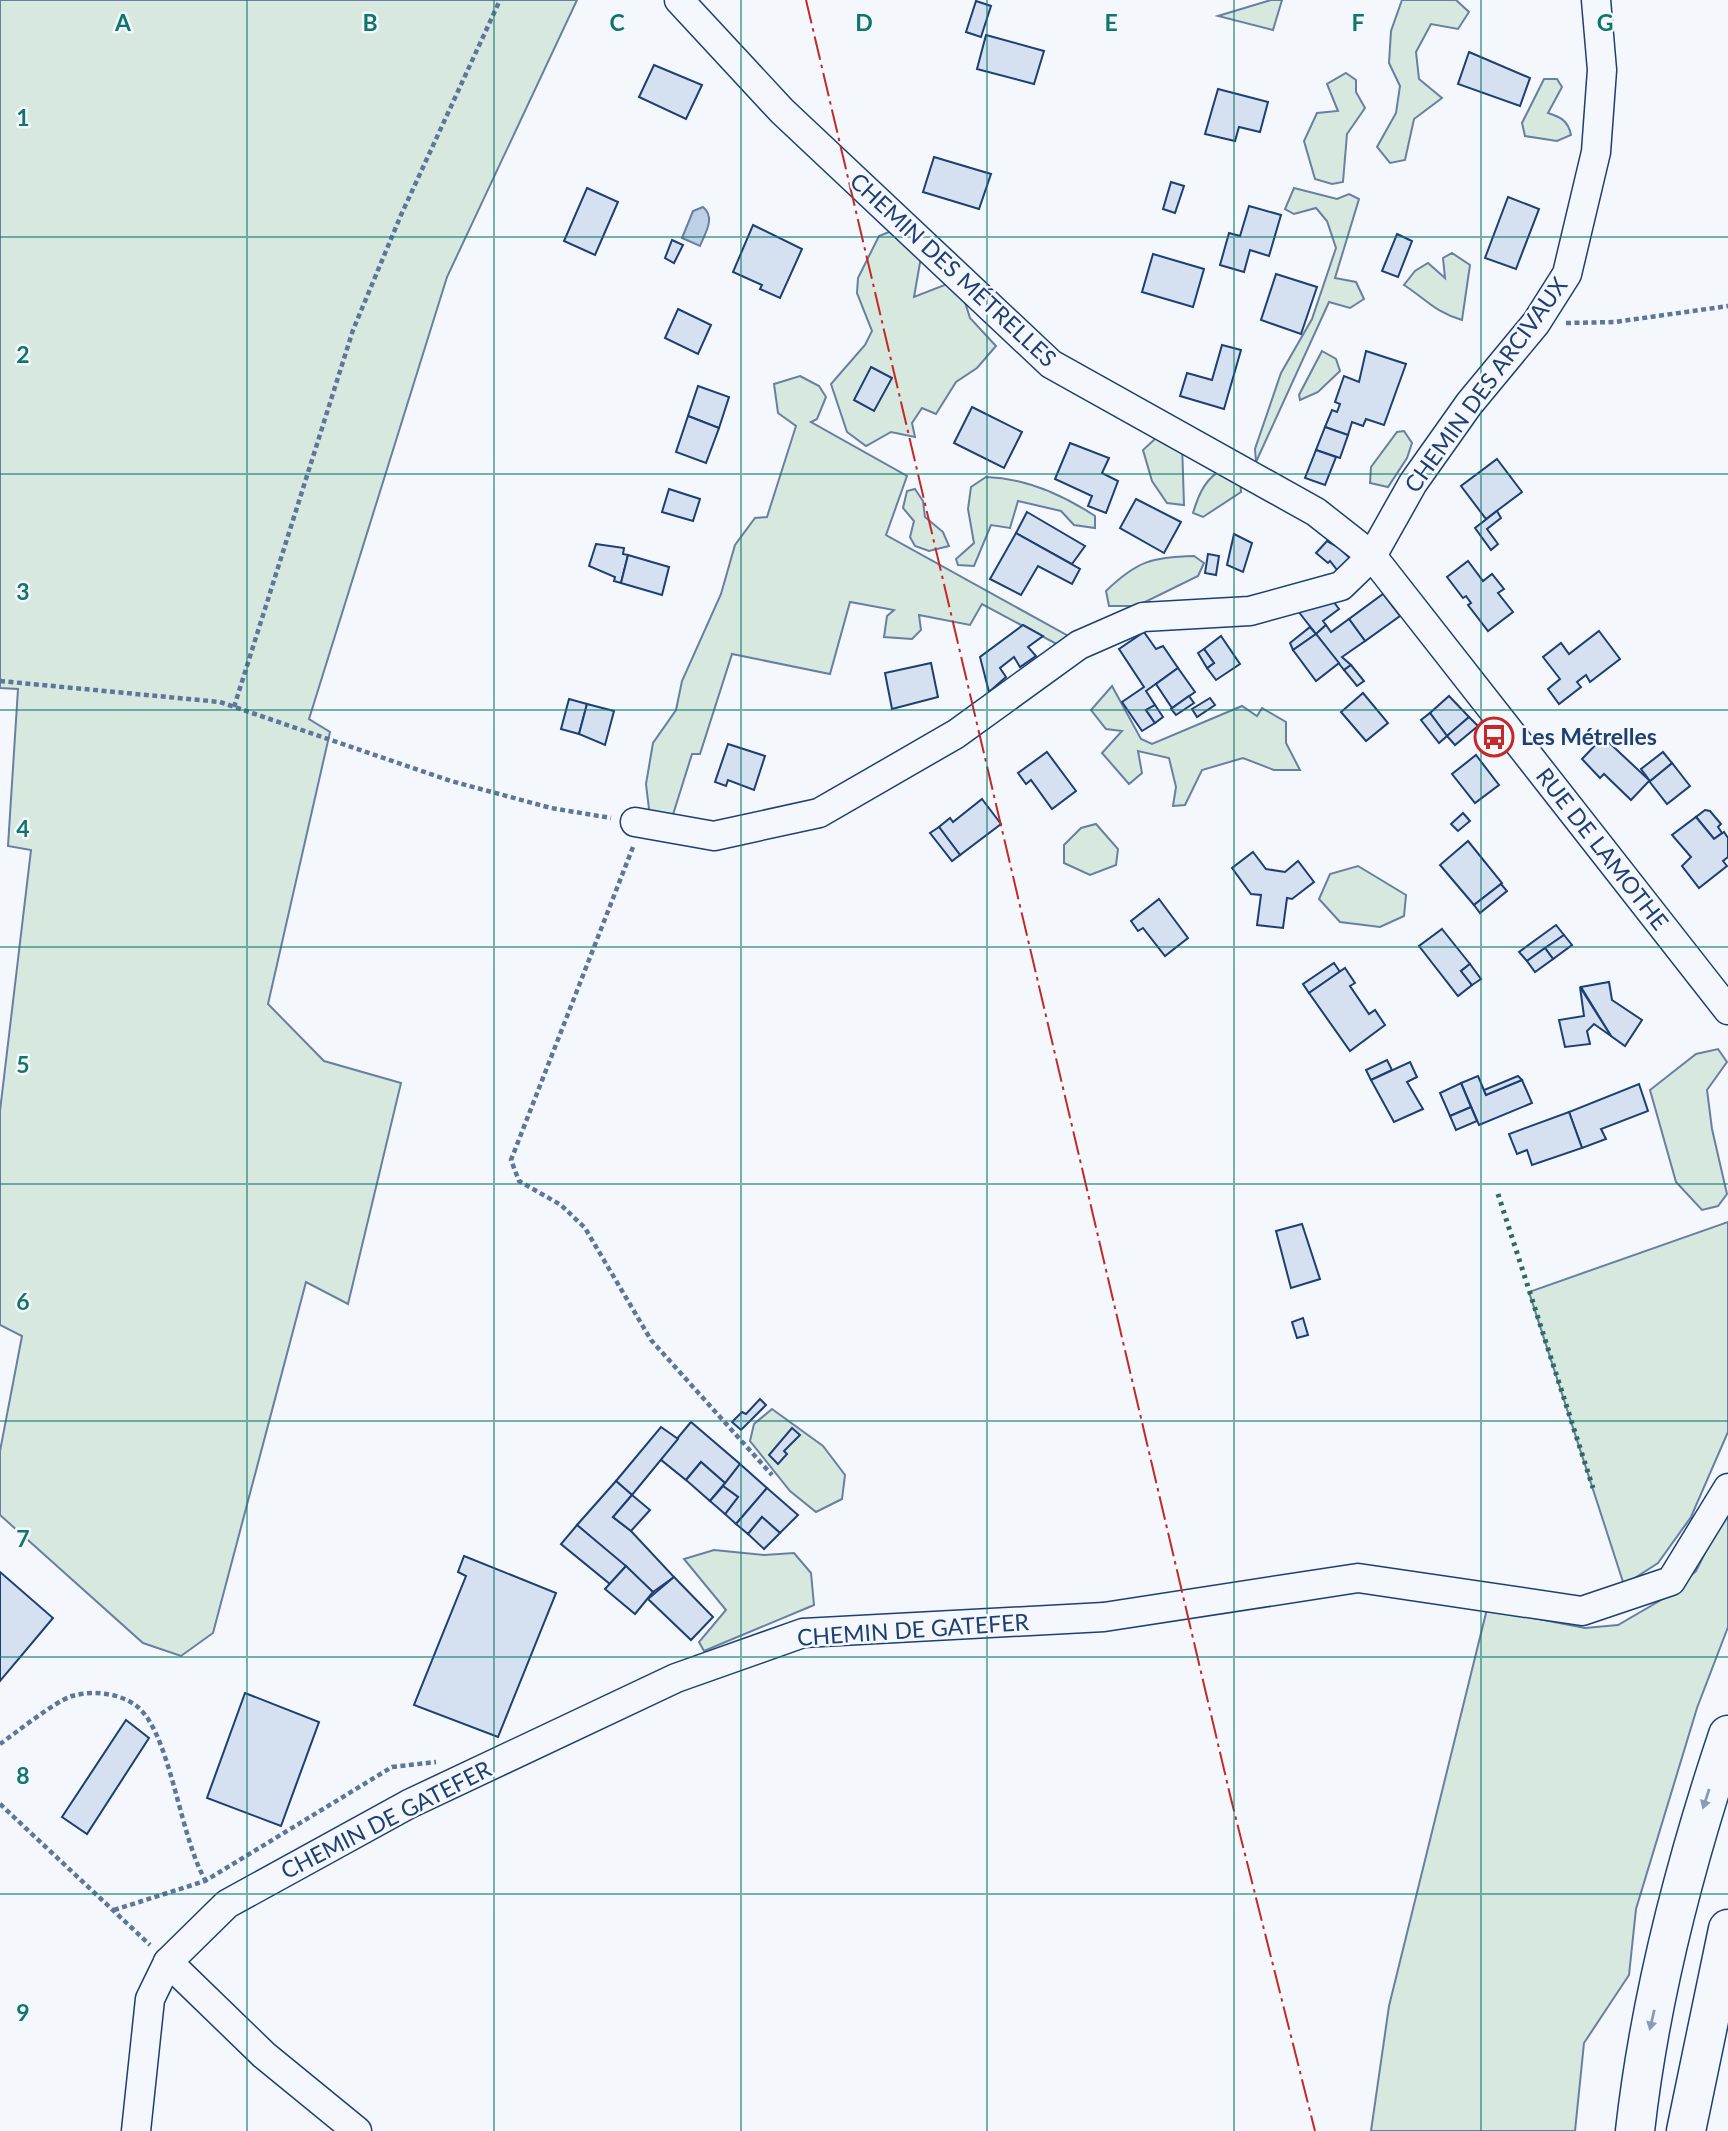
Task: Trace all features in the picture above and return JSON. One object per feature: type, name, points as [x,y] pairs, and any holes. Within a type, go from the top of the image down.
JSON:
[{"type":"highway","points":[[1635,2131],[1644,2054],[1700,1817],[1728,1735]]},
{"type":"highway","points":[[1686,2131],[1728,1929]]},
{"type":"street","name":"CHEMIN DES MÉTRELLES","points":[[679,0],[782,111],[1051,364],[1315,512],[1372,556]]},
{"type":"street","name":"CHEMIN DES ARCIVAUX","points":[[635,822],[714,836],[819,813],[956,734],[1079,645],[1143,617],[1251,611],[1341,586],[1372,556],[1413,483],[1469,404],[1536,323],[1567,274],[1596,152],[1602,70],[1596,0]]},
{"type":"street","name":"RUE DE LAMOTHE","points":[[1372,556],[1728,1010]]},
{"type":"street","name":"CHEMIN DE GATEFER","points":[[136,2131],[150,2000],[168,1962],[227,1904],[409,1804],[676,1678],[803,1633],[1104,1617],[1358,1578],[1582,1611],[1671,1581],[1728,1489]]},
{"type":"street","points":[[168,1962],[264,2055],[357,2131]]},
{"type":"path","points":[[234,707],[353,330],[401,215],[500,0]]},
{"type":"path","points":[[1536,323],[1615,322],[1728,306]]},
{"type":"path","points":[[0,681],[220,702],[451,782],[551,808],[635,822],[635,843],[512,1160],[519,1181],[561,1205],[585,1228],[651,1340],[772,1475]]},
{"type":"path","points":[[0,1744],[71,1697],[108,1693],[139,1708],[159,1741],[205,1881],[227,1904]]},
{"type":"path","points":[[114,1910],[205,1881],[392,1767],[435,1762],[469,1775]]},
{"type":"path","points":[[0,1804],[168,1962]]},
{"type":"shaded area","points":[[0,0],[577,0],[447,277],[309,719],[330,732],[268,1004],[324,1061],[401,1083],[348,1304],[306,1282],[213,1633],[181,1656],[143,1643],[0,1515],[0,1451],[22,1336],[0,1325],[0,1111],[31,850],[8,846],[18,689],[0,688]]},
{"type":"shaded area","points":[[1271,0],[1282,0],[1273,30],[1218,16]]},
{"type":"shaded area","points":[[1402,0],[1456,0],[1469,12],[1458,29],[1431,24],[1416,52],[1419,79],[1442,98],[1414,119],[1405,160],[1390,163],[1377,147],[1396,113],[1400,86],[1389,63],[1391,31]]},
{"type":"shaded area","points":[[1346,73],[1356,80],[1356,92],[1365,108],[1347,134],[1343,182],[1332,184],[1315,179],[1304,141],[1317,113],[1338,111],[1327,84]]},
{"type":"shaded area","points":[[1544,79],[1557,79],[1562,87],[1548,113],[1563,120],[1571,135],[1557,141],[1525,136],[1522,123]]},
{"type":"shaded area","points":[[1294,188],[1337,199],[1349,194],[1359,199],[1335,278],[1356,282],[1364,299],[1350,308],[1329,302],[1256,462],[1255,449],[1281,373],[1312,319],[1336,248],[1327,221],[1316,208],[1294,214],[1285,209]]},
{"type":"shaded area","points":[[894,230],[921,257],[914,297],[947,284],[962,293],[970,318],[996,346],[977,368],[956,382],[936,414],[922,408],[912,423],[915,437],[891,432],[866,446],[847,432],[831,384],[865,345],[872,331],[857,293],[858,278],[879,236]]},
{"type":"shaded area","points":[[1452,253],[1470,265],[1462,320],[1438,309],[1404,285],[1415,271],[1428,263],[1445,278],[1443,258]]},
{"type":"shaded area","points":[[1322,351],[1336,359],[1340,371],[1318,392],[1300,400],[1299,395]]},
{"type":"shaded area","points":[[800,376],[819,386],[826,397],[817,419],[811,422],[907,476],[886,535],[1072,638],[1064,648],[982,604],[970,625],[919,615],[921,630],[912,639],[884,637],[887,616],[894,610],[850,602],[830,674],[732,654],[700,754],[692,754],[671,821],[658,821],[649,809],[646,784],[653,743],[676,710],[682,681],[721,594],[735,545],[755,518],[767,517],[796,426],[778,413],[774,384]]},
{"type":"shaded area","points":[[1404,431],[1412,443],[1407,458],[1388,487],[1370,483],[1371,467],[1397,432]]},
{"type":"shaded area","points":[[1156,438],[1182,443],[1184,505],[1167,503],[1152,481],[1143,450]]},
{"type":"shaded area","points":[[1225,468],[1240,477],[1241,492],[1203,517],[1193,513],[1204,486]]},
{"type":"shaded area","points":[[986,477],[1029,484],[1070,501],[1095,516],[1095,528],[1074,525],[1061,511],[1018,501],[1010,528],[991,525],[974,566],[958,565],[956,559],[974,543],[968,509],[971,487]]},
{"type":"shaded area","points":[[915,489],[923,501],[925,517],[943,532],[949,546],[929,551],[915,546],[910,537],[914,521],[903,508],[907,491]]},
{"type":"shaded area","points":[[1194,556],[1204,563],[1198,576],[1137,606],[1109,606],[1106,591],[1136,567],[1156,560]]},
{"type":"shaded area","points":[[1112,686],[1141,739],[1152,744],[1242,706],[1257,716],[1262,708],[1286,722],[1286,743],[1300,770],[1274,770],[1243,758],[1202,770],[1185,805],[1173,806],[1176,787],[1169,758],[1138,751],[1142,773],[1129,784],[1102,753],[1122,731],[1106,729],[1091,710]]},
{"type":"shaded area","points":[[1096,824],[1118,849],[1116,865],[1090,875],[1064,863],[1064,845],[1081,828]]},
{"type":"shaded area","points":[[1358,866],[1406,895],[1404,916],[1380,927],[1340,922],[1319,899],[1330,874]]},
{"type":"shaded area","points":[[1718,1049],[1727,1062],[1707,1090],[1712,1129],[1727,1194],[1718,1206],[1702,1210],[1676,1182],[1650,1090],[1696,1054]]},
{"type":"shaded area","points":[[1728,1222],[1728,1432],[1691,1517],[1658,1563],[1624,1585],[1529,1292]]},
{"type":"shaded area","points":[[772,1409],[823,1446],[845,1475],[842,1499],[816,1512],[790,1491],[750,1441],[754,1424]]},
{"type":"shaded area","points":[[1728,1506],[1728,1627],[1697,1708],[1636,1909],[1629,1975],[1584,2043],[1575,2131],[1371,2131],[1389,2006],[1487,1609],[1585,1628],[1618,1625],[1661,1600],[1696,1571]]},
{"type":"shaded area","points":[[714,1550],[764,1555],[794,1553],[811,1573],[814,1605],[704,1651],[699,1642],[726,1610],[684,1559]]},
{"type":"water","points":[[703,207],[707,211],[709,221],[700,246],[682,238],[693,211]]},
{"type":"building","points":[[976,1],[991,6],[981,37],[966,32]]},
{"type":"building","points":[[986,35],[1044,51],[1034,84],[977,69]]},
{"type":"building","points":[[1469,52],[1530,78],[1520,106],[1458,84]]},
{"type":"building","points":[[654,65],[702,85],[686,119],[639,97]]},
{"type":"building","points":[[1218,89],[1268,102],[1260,132],[1239,127],[1235,141],[1205,134]]},
{"type":"building","points":[[934,157],[991,174],[979,209],[923,192]]},
{"type":"building","points":[[1171,182],[1184,186],[1175,213],[1163,209]]},
{"type":"building","points":[[587,188],[618,202],[595,255],[564,241]]},
{"type":"building","points":[[1508,197],[1539,209],[1516,269],[1485,258]]},
{"type":"building","points":[[1249,206],[1281,215],[1269,256],[1250,250],[1244,272],[1220,265],[1229,233],[1240,236]]},
{"type":"building","points":[[753,225],[802,249],[780,298],[760,289],[762,285],[733,272]]},
{"type":"building","points":[[1397,234],[1412,241],[1398,277],[1382,271]]},
{"type":"building","points":[[672,240],[683,245],[674,263],[665,258]]},
{"type":"building","points":[[1153,254],[1204,269],[1193,307],[1142,292]]},
{"type":"building","points":[[1276,274],[1317,287],[1301,334],[1261,320]]},
{"type":"building","points":[[678,309],[711,325],[698,354],[665,338]]},
{"type":"building","points":[[1222,345],[1241,350],[1224,409],[1180,396],[1187,373],[1212,380]]},
{"type":"building","points":[[1366,351],[1406,364],[1384,425],[1366,419],[1363,426],[1352,422],[1348,435],[1325,427],[1332,410],[1337,412],[1340,404],[1335,402],[1344,376],[1359,382]]},
{"type":"building","points":[[871,367],[892,378],[874,411],[854,400]]},
{"type":"building","points":[[698,386],[729,397],[719,428],[688,416]]},
{"type":"building","points":[[972,407],[1022,432],[1004,468],[954,443]]},
{"type":"building","points":[[688,416],[719,428],[706,463],[676,452]]},
{"type":"building","points":[[1325,427],[1348,435],[1340,458],[1316,450]]},
{"type":"building","points":[[1070,443],[1109,458],[1102,473],[1118,481],[1106,513],[1088,506],[1092,496],[1055,479]]},
{"type":"building","points":[[1316,450],[1336,457],[1325,485],[1305,478]]},
{"type":"building","points":[[1497,459],[1522,492],[1486,519],[1461,486]]},
{"type":"building","points":[[669,489],[700,499],[693,521],[662,512]]},
{"type":"building","points":[[1136,499],[1181,522],[1164,553],[1120,528]]},
{"type":"building","points":[[1497,511],[1501,518],[1487,529],[1498,544],[1491,550],[1475,528]]},
{"type":"building","points":[[1027,512],[1085,546],[1072,564],[1016,533]]},
{"type":"building","points":[[1016,533],[1080,569],[1072,584],[1038,566],[1021,595],[990,579]]},
{"type":"building","points":[[1234,534],[1252,543],[1243,572],[1227,565]]},
{"type":"building","points":[[1327,541],[1355,563],[1341,575],[1330,561],[1328,563],[1316,553]]},
{"type":"building","points":[[596,544],[624,548],[623,554],[628,555],[621,583],[614,581],[615,577],[589,566]]},
{"type":"building","points":[[1208,554],[1219,556],[1216,575],[1205,573]]},
{"type":"building","points":[[628,555],[669,567],[662,595],[621,583]]},
{"type":"building","points":[[1468,561],[1483,581],[1492,574],[1504,589],[1498,593],[1513,612],[1488,631],[1468,605],[1471,603],[1466,596],[1463,598],[1447,577]]},
{"type":"building","points":[[1383,594],[1400,616],[1365,641],[1349,619]]},
{"type":"building","points":[[1330,597],[1339,609],[1323,621],[1326,625],[1316,634],[1298,611]]},
{"type":"building","points":[[1349,619],[1365,641],[1342,657],[1351,665],[1344,670],[1316,634],[1326,625],[1331,632]]},
{"type":"building","points":[[1023,625],[1043,636],[1028,647],[1036,656],[1020,667],[1014,657],[1000,668],[1006,677],[989,692],[980,657]]},
{"type":"building","points":[[1310,627],[1316,634],[1293,650],[1290,643]]},
{"type":"building","points":[[1599,631],[1620,659],[1590,682],[1586,675],[1577,682],[1581,687],[1559,704],[1548,689],[1560,679],[1543,657],[1561,643],[1569,654]]},
{"type":"building","points":[[1144,632],[1156,649],[1163,646],[1178,668],[1146,691],[1155,705],[1146,710],[1155,723],[1142,731],[1122,702],[1144,687],[1119,649]]},
{"type":"building","points":[[1316,634],[1339,663],[1316,681],[1293,650]]},
{"type":"building","points":[[1221,636],[1240,664],[1216,680],[1207,668],[1214,663],[1204,649]]},
{"type":"building","points":[[1204,649],[1214,663],[1207,668],[1198,653]]},
{"type":"building","points":[[931,663],[938,697],[892,709],[885,673]]},
{"type":"building","points":[[1351,665],[1364,681],[1357,686],[1344,670]]},
{"type":"building","points":[[1178,668],[1195,692],[1172,708],[1156,684]]},
{"type":"building","points":[[1363,693],[1388,723],[1366,741],[1341,712]]},
{"type":"building","points":[[1189,696],[1194,703],[1176,715],[1171,709]]},
{"type":"building","points":[[1449,696],[1469,717],[1447,736],[1430,713]]},
{"type":"building","points":[[1210,698],[1215,705],[1197,717],[1192,709]]},
{"type":"building","points":[[569,699],[587,704],[579,734],[561,729]]},
{"type":"building","points":[[587,704],[614,711],[605,745],[579,734]]},
{"type":"building","points":[[1155,705],[1163,717],[1155,723],[1146,710]]},
{"type":"building","points":[[1430,713],[1447,736],[1439,743],[1421,720]]},
{"type":"building","points":[[1469,717],[1478,726],[1455,745],[1447,736]]},
{"type":"building","points":[[1603,737],[1650,781],[1672,763],[1690,786],[1667,804],[1649,781],[1631,800],[1604,774],[1600,778],[1582,759]]},
{"type":"building","points":[[728,744],[765,756],[754,790],[728,780],[726,786],[715,782]]},
{"type":"building","points":[[1047,752],[1076,791],[1052,809],[1031,780],[1026,784],[1018,773]]},
{"type":"building","points":[[1663,752],[1672,763],[1650,781],[1641,769]]},
{"type":"building","points":[[1476,755],[1499,785],[1475,803],[1452,774]]},
{"type":"building","points":[[982,799],[1001,824],[960,855],[939,827],[950,818],[953,822]]},
{"type":"building","points":[[1705,810],[1710,811],[1721,824],[1718,827],[1722,833],[1714,839],[1696,817]]},
{"type":"building","points":[[1463,813],[1470,821],[1458,831],[1451,824]]},
{"type":"building","points":[[1696,817],[1714,839],[1724,832],[1728,838],[1728,857],[1723,861],[1727,866],[1699,888],[1682,866],[1691,857],[1672,835]]},
{"type":"building","points":[[939,827],[960,855],[952,861],[930,833]]},
{"type":"building","points":[[1468,841],[1502,883],[1474,905],[1440,865]]},
{"type":"building","points":[[1253,852],[1266,869],[1285,872],[1298,861],[1314,882],[1292,899],[1287,898],[1283,928],[1257,925],[1261,895],[1251,894],[1232,868]]},
{"type":"building","points":[[1501,884],[1507,891],[1480,913],[1474,905]]},
{"type":"building","points":[[1159,899],[1188,938],[1165,956],[1143,928],[1138,931],[1131,921]]},
{"type":"building","points":[[1556,925],[1564,935],[1527,961],[1519,952]]},
{"type":"building","points":[[1442,929],[1470,964],[1461,971],[1472,985],[1458,996],[1419,946]]},
{"type":"building","points":[[1564,935],[1572,945],[1553,959],[1545,948]]},
{"type":"building","points":[[1545,948],[1553,959],[1535,972],[1527,961]]},
{"type":"building","points":[[1334,963],[1340,972],[1309,993],[1303,984]]},
{"type":"building","points":[[1470,964],[1481,979],[1472,985],[1461,971]]},
{"type":"building","points":[[1345,968],[1355,983],[1350,986],[1369,1014],[1375,1010],[1385,1025],[1350,1051],[1309,993]]},
{"type":"building","points":[[1609,982],[1612,1000],[1642,1020],[1625,1046],[1611,1036],[1581,987]]},
{"type":"building","points":[[1580,987],[1611,1036],[1594,1024],[1587,1031],[1590,1044],[1565,1047],[1559,1020],[1584,1016]]},
{"type":"building","points":[[1387,1060],[1392,1070],[1371,1080],[1366,1070]]},
{"type":"building","points":[[1410,1062],[1417,1077],[1407,1082],[1423,1109],[1394,1122],[1371,1080]]},
{"type":"building","points":[[1478,1076],[1486,1095],[1522,1080],[1532,1103],[1479,1125],[1461,1083]]},
{"type":"building","points":[[1518,1076],[1522,1080],[1486,1095],[1484,1090]]},
{"type":"building","points":[[1461,1083],[1471,1107],[1450,1116],[1440,1093]]},
{"type":"building","points":[[1639,1084],[1648,1111],[1601,1129],[1606,1139],[1582,1148],[1569,1112]]},
{"type":"building","points":[[1471,1107],[1477,1121],[1456,1130],[1450,1116]]},
{"type":"building","points":[[1569,1112],[1582,1148],[1532,1165],[1527,1150],[1517,1154],[1509,1134]]},
{"type":"building","points":[[1302,1224],[1320,1279],[1291,1288],[1276,1231]]},
{"type":"building","points":[[1303,1318],[1308,1335],[1297,1338],[1292,1322]]},
{"type":"building","points":[[760,1399],[766,1405],[741,1430],[732,1422],[742,1412],[746,1414]]},
{"type":"building","points":[[691,1422],[740,1464],[725,1483],[701,1462],[686,1480],[660,1459]]},
{"type":"building","points":[[661,1427],[678,1439],[632,1495],[616,1481]]},
{"type":"building","points":[[792,1428],[800,1435],[784,1451],[787,1454],[778,1464],[769,1455]]},
{"type":"building","points":[[701,1462],[725,1483],[710,1501],[686,1480]]},
{"type":"building","points":[[740,1464],[767,1488],[736,1524],[725,1514],[738,1497],[723,1486]]},
{"type":"building","points":[[616,1481],[632,1495],[613,1517],[631,1531],[674,1577],[653,1592],[577,1525]]},
{"type":"building","points":[[723,1486],[738,1497],[725,1514],[710,1501]]},
{"type":"building","points":[[767,1488],[798,1515],[780,1533],[762,1517],[748,1534],[736,1524]]},
{"type":"building","points":[[632,1495],[650,1510],[631,1531],[613,1517]]},
{"type":"building","points":[[762,1517],[780,1533],[764,1549],[748,1534]]},
{"type":"building","points":[[577,1525],[626,1566],[610,1584],[561,1544]]},
{"type":"building","points":[[464,1556],[556,1593],[498,1737],[414,1705],[466,1576],[458,1572]]},
{"type":"building","points":[[626,1566],[653,1592],[635,1614],[605,1589]]},
{"type":"building","points":[[0,1572],[53,1618],[0,1681]]},
{"type":"building","points":[[674,1577],[713,1617],[691,1640],[648,1599]]},
{"type":"building","points":[[245,1693],[319,1722],[281,1826],[207,1798]]},
{"type":"building","points":[[126,1720],[149,1738],[87,1834],[62,1817]]},
{"type":"hedge","points":[[1498,1194],[1593,1488]]},
{"type":"power","points":[[806,0],[1231,1799],[1315,2131]]},
{"type":"place","name":"Les Métrelles","points":[[1494,737]]}]
